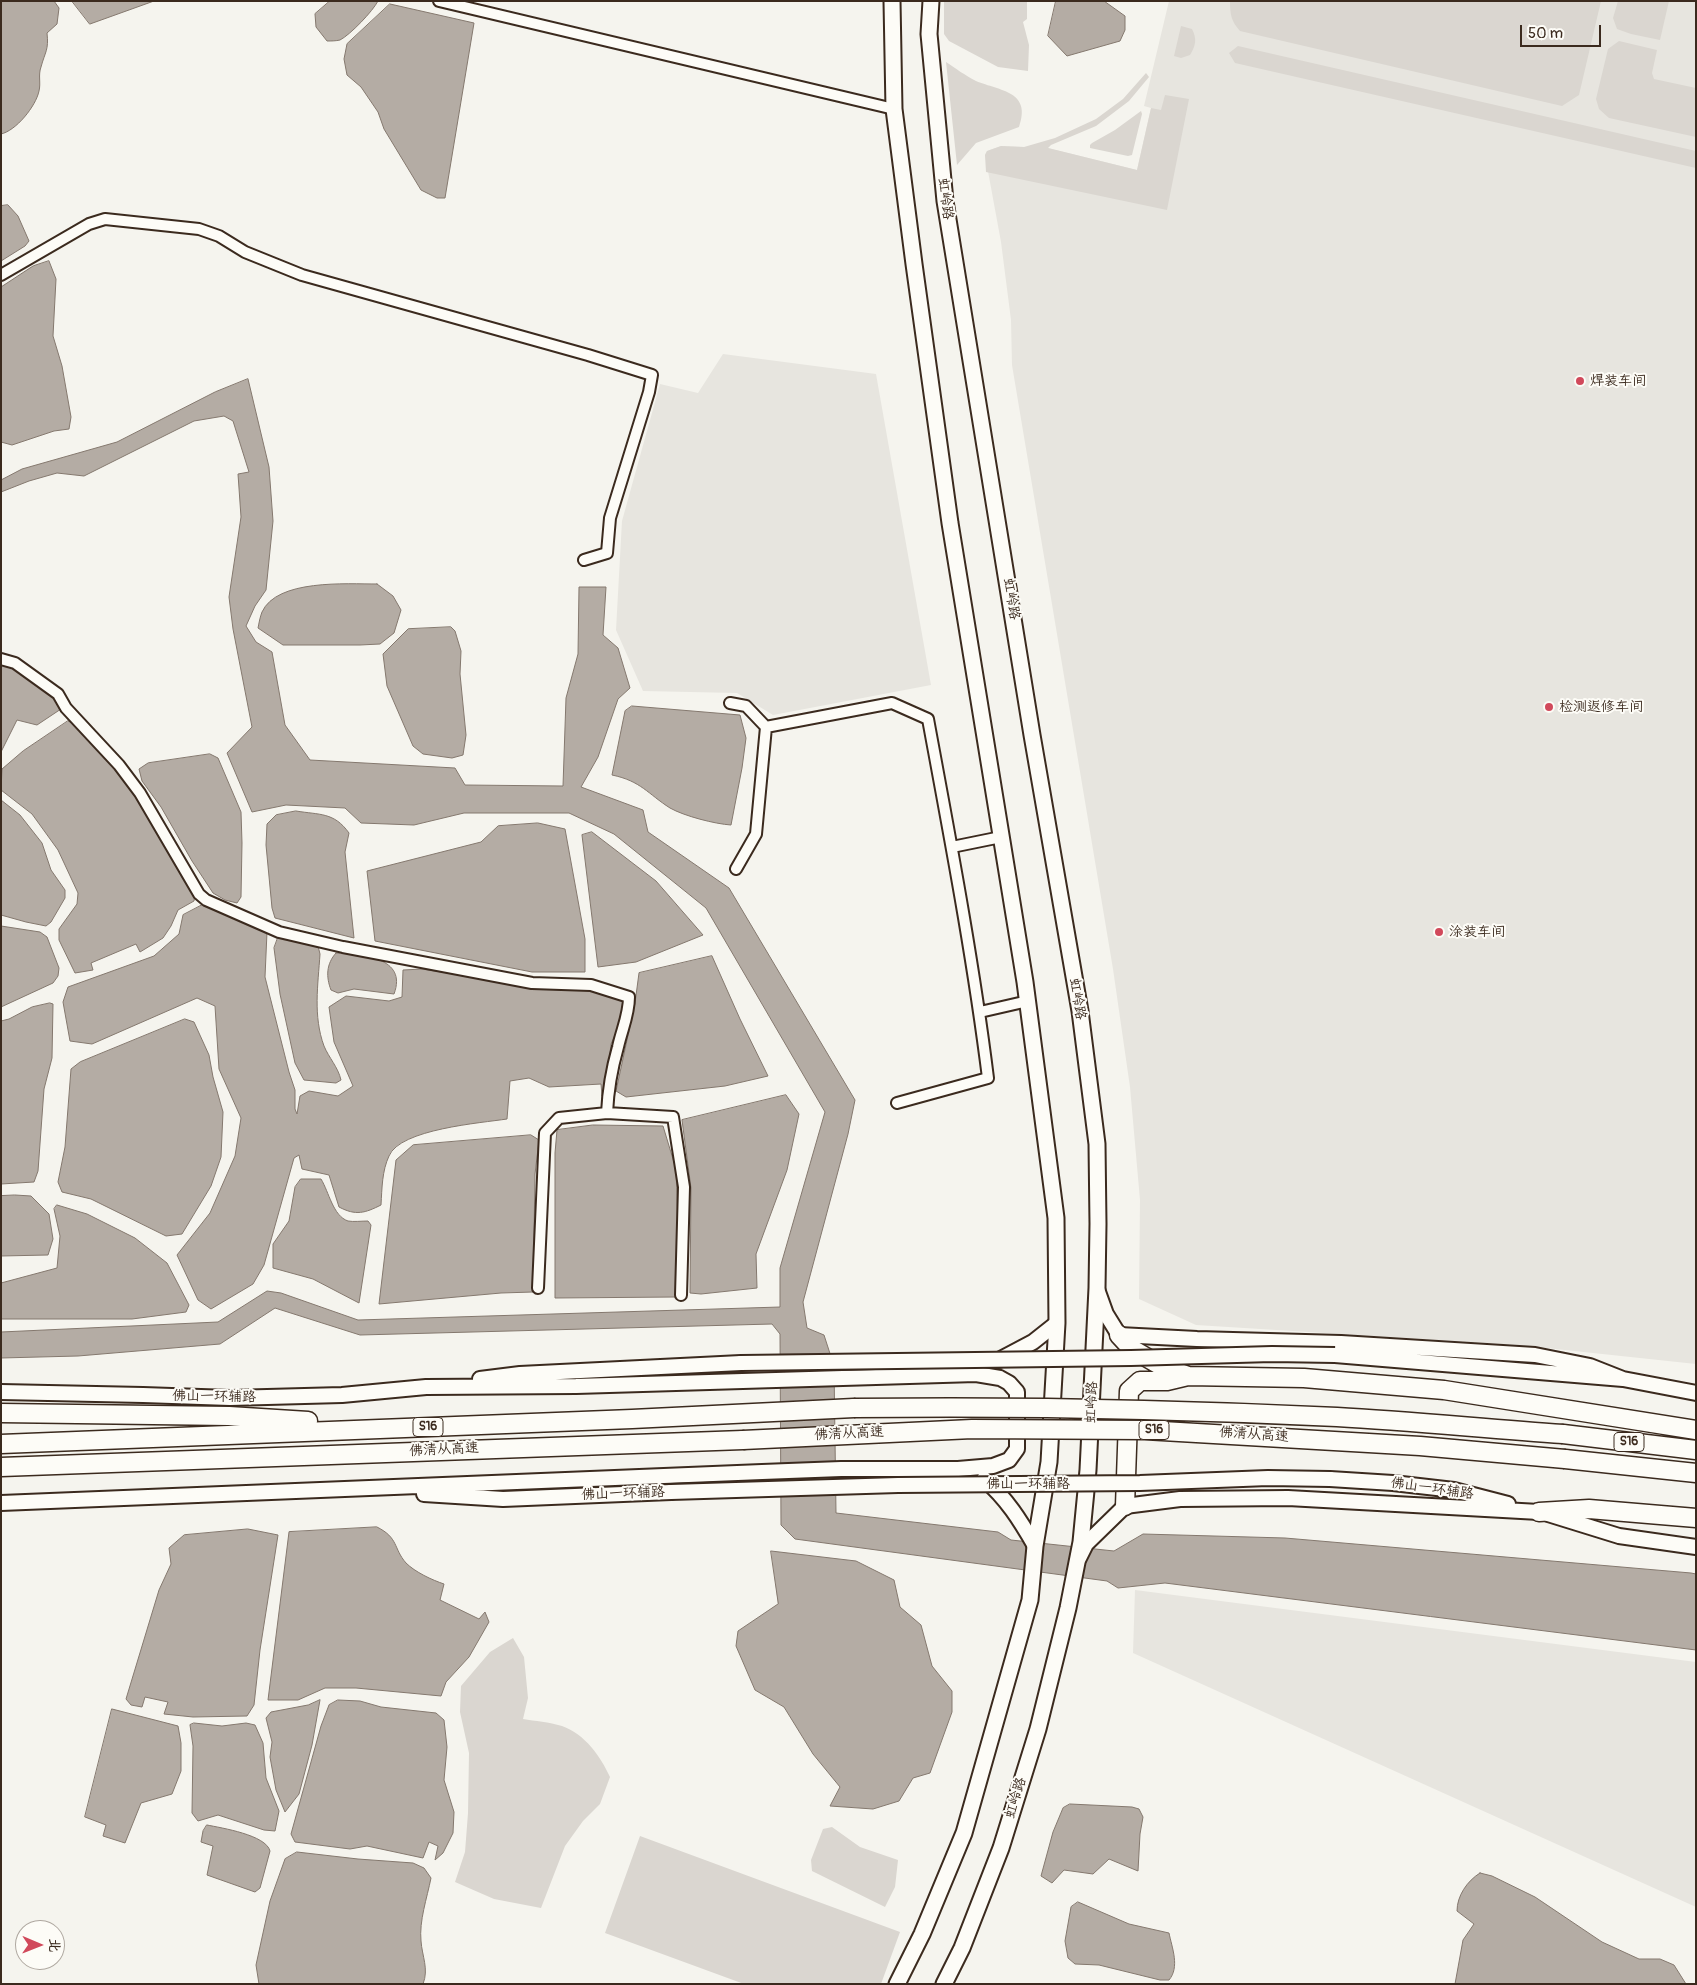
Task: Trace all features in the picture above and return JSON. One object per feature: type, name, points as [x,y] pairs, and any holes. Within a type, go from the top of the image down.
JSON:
[{"type":"highway","points":[[1118,1335],[1132,1349],[1163,1366],[1188,1376]]},
{"type":"highway","points":[[1125,1506],[1129,1391],[1140,1381],[1167,1381],[1188,1376],[1304,1378],[1444,1390],[1696,1430]]},
{"type":"highway","name":"佛清从高速","points":[[1,1444],[854,1408],[1000,1406],[1338,1417],[1563,1434],[1696,1450]]},
{"type":"highway","points":[[1,1414],[230,1416],[406,1427]]},
{"type":"highway","name":"佛清从高速","points":[[1,1467],[743,1440],[972,1429],[1145,1430],[1420,1446],[1696,1473]]},
{"type":"highway","points":[[1539,1512],[1589,1509],[1696,1518]]},
{"type":"main road","points":[[892,1],[894,109],[950,523],[1028,1001],[1056,1218],[1057,1323],[1049,1462],[1030,1600],[964,1833],[922,1934],[897,1984]]},
{"type":"main road","name":"虹岭路","points":[[931,1],[929,34],[945,201],[1032,735],[1080,1011],[1097,1144],[1097,1288],[1084,1543],[1078,1561],[1038,1729],[1001,1848],[962,1948],[944,1984]]},
{"type":"main road","points":[[1097,1288],[1106,1314],[1118,1335],[1331,1343],[1535,1356],[1590,1366],[1623,1379]]},
{"type":"main road","points":[[976,1374],[1033,1342],[1057,1323]]},
{"type":"main road","name":"佛山一环辅路","points":[[1,1392],[230,1398],[342,1395],[426,1387],[520,1374],[742,1364],[1272,1354],[1335,1355],[1623,1379],[1696,1393]]},
{"type":"main road","name":"佛山一环辅路","points":[[353,1490],[841,1469],[958,1470],[993,1466],[1009,1460],[1016,1449],[1017,1392],[1010,1383],[1000,1378],[976,1374],[576,1386],[426,1387]]},
{"type":"main road","points":[[958,1470],[983,1477],[1002,1495],[1036,1546]]},
{"type":"main road","name":"佛山一环辅路","points":[[353,1490],[503,1499],[889,1485],[1131,1483],[1268,1478],[1330,1479],[1393,1483],[1454,1490],[1620,1536],[1696,1547]]},
{"type":"main road","points":[[1,1504],[353,1490]]},
{"type":"main road","points":[[1084,1543],[1125,1506],[1180,1499],[1288,1498],[1539,1512]]},
{"type":"street","points":[[439,1],[894,109]]},
{"type":"street","points":[[1,275],[90,224],[105,219],[199,229],[219,236],[245,252],[302,275],[588,355],[652,375],[649,392],[610,518],[607,553],[584,560]]},
{"type":"street","points":[[1,659],[16,663],[58,694],[66,708],[119,765],[140,793],[199,894],[206,900],[279,932],[532,983],[591,985],[629,997],[629,1011],[618,1046],[607,1113]]},
{"type":"street","points":[[730,703],[746,706],[766,727],[756,834],[736,869]]},
{"type":"street","points":[[766,727],[892,703],[928,719],[980,1012],[988,1078],[897,1103]]},
{"type":"street","points":[[952,847],[1001,837]]},
{"type":"street","points":[[980,1012],[1028,1001]]},
{"type":"street","points":[[538,1288],[545,1133],[559,1118],[607,1113],[673,1117],[684,1187],[681,1295]]},
{"type":"shaded area","points":[[1,1],[54,1],[59,8],[57,24],[47,33],[47,47],[40,70],[40,88],[34,104],[19,123],[1,134]]},
{"type":"shaded area","points":[[72,1],[154,1],[90,24]]},
{"type":"shaded area","points":[[330,1],[378,1],[355,28],[344,37],[340,40],[327,41],[316,27],[315,14]]},
{"type":"shaded area","points":[[944,1],[1027,1],[1027,19],[1023,22],[1029,45],[1028,71],[998,67],[949,41],[944,34]]},
{"type":"shaded area","points":[[1056,1],[1104,1],[1125,16],[1125,30],[1120,41],[1067,56],[1048,36]]},
{"type":"shaded area","points":[[1169,1],[1696,1],[1696,1364],[1518,1345],[1196,1325],[1139,1299],[1140,1200],[1130,1087],[1113,969],[1012,365],[1011,320],[1001,242],[985,155],[987,151],[1001,146],[1048,148],[1137,170],[1151,108],[1144,106]]},
{"type":"shaded area","points":[[1230,1],[1601,1],[1579,95],[1562,106],[1240,31],[1232,17]]},
{"type":"shaded area","points":[[1618,1],[1669,1],[1660,40],[1617,29],[1613,18]]},
{"type":"shaded area","points":[[390,4],[474,23],[445,198],[437,198],[421,190],[384,129],[378,112],[361,87],[347,75],[344,59],[347,44]]},
{"type":"shaded area","points":[[1181,26],[1192,29],[1195,36],[1195,45],[1190,55],[1181,58],[1174,56]]},
{"type":"shaded area","points":[[1619,41],[1657,50],[1652,73],[1654,79],[1696,88],[1696,137],[1609,118],[1599,109],[1596,99],[1608,49]]},
{"type":"shaded area","points":[[1238,46],[1696,151],[1696,168],[1235,63],[1229,53]]},
{"type":"shaded area","points":[[946,62],[976,81],[1011,94],[1021,106],[1022,115],[1019,127],[976,143],[957,165]]},
{"type":"shaded area","points":[[1146,73],[1149,77],[1129,101],[1096,126],[1048,148],[1137,170],[1151,108],[1161,110],[1165,95],[1189,99],[1167,210],[986,172],[985,155],[987,151],[1001,146],[1024,147],[1055,138],[1096,119],[1123,99]]},
{"type":"shaded area","points":[[1141,111],[1142,114],[1132,155],[1128,156],[1090,148],[1092,143],[1115,130]]},
{"type":"shaded area","points":[[8,205],[18,216],[29,241],[25,246],[1,261],[1,206]]},
{"type":"shaded area","points":[[49,261],[56,279],[53,336],[62,366],[71,417],[69,429],[54,431],[12,445],[1,442],[1,287],[33,266]]},
{"type":"shaded area","points":[[723,354],[876,374],[931,685],[773,715],[737,693],[643,691],[616,630],[622,521],[660,384],[698,393]]},
{"type":"shaded area","points":[[248,379],[269,467],[273,521],[266,590],[255,606],[246,626],[256,642],[272,652],[285,725],[310,760],[455,768],[465,785],[563,786],[566,698],[578,654],[579,587],[606,587],[603,635],[618,648],[630,688],[618,699],[598,757],[581,787],[643,810],[648,832],[729,888],[855,1100],[848,1134],[803,1302],[807,1328],[824,1335],[834,1366],[836,1513],[998,1532],[1011,1540],[1114,1551],[1143,1534],[1285,1538],[1691,1573],[1696,1574],[1696,1650],[1165,1583],[1118,1588],[1107,1581],[795,1539],[781,1525],[780,1334],[772,1324],[360,1335],[275,1308],[220,1344],[78,1356],[1,1358],[1,1332],[218,1322],[267,1291],[281,1293],[358,1320],[780,1307],[780,1268],[825,1112],[706,908],[614,834],[569,813],[464,813],[414,825],[361,823],[345,808],[286,805],[252,812],[227,753],[252,727],[233,629],[229,597],[241,517],[238,474],[249,472],[233,421],[224,416],[194,421],[84,476],[57,473],[1,492],[1,480],[22,469],[117,442],[215,392]]},
{"type":"shaded area","points":[[331,584],[377,584],[393,596],[401,610],[394,633],[380,644],[283,645],[258,628],[262,612],[270,601],[282,594],[297,589]]},
{"type":"shaded area","points":[[451,627],[455,631],[461,651],[460,674],[466,735],[463,755],[452,758],[423,754],[413,746],[387,686],[383,654],[408,629]]},
{"type":"shaded area","points":[[1,663],[13,668],[55,697],[61,709],[37,725],[17,720],[1,752]]},
{"type":"shaded area","points":[[632,706],[740,715],[746,738],[731,825],[683,814],[662,803],[637,784],[612,775],[625,711]]},
{"type":"shaded area","points":[[68,721],[82,727],[140,798],[195,894],[194,901],[178,910],[163,938],[140,952],[136,944],[91,963],[93,970],[75,973],[59,940],[59,929],[77,904],[78,893],[58,850],[32,814],[1,790],[2,769],[23,751]]},
{"type":"shaded area","points":[[210,754],[218,758],[241,812],[241,897],[237,903],[225,900],[213,893],[161,807],[142,781],[139,769],[148,763]]},
{"type":"shaded area","points":[[1,800],[20,815],[42,843],[51,870],[65,890],[65,898],[51,922],[46,926],[1,915]]},
{"type":"shaded area","points":[[296,811],[332,818],[338,821],[349,833],[345,852],[354,938],[275,918],[272,908],[266,845],[267,824],[276,815]]},
{"type":"shaded area","points":[[538,823],[565,829],[585,939],[585,972],[532,972],[375,941],[367,871],[481,842],[498,826]]},
{"type":"shaded area","points":[[592,832],[656,881],[703,935],[636,962],[598,967],[582,835]]},
{"type":"shaded area","points":[[206,903],[246,920],[267,932],[265,977],[295,1090],[295,1109],[297,1114],[300,1096],[309,1091],[338,1096],[353,1086],[334,1042],[329,1007],[346,996],[389,1001],[402,997],[403,970],[422,969],[538,987],[598,989],[623,999],[626,1010],[611,1044],[606,1090],[602,1096],[601,1084],[549,1087],[529,1078],[510,1081],[507,1119],[461,1125],[424,1133],[408,1139],[396,1147],[389,1156],[385,1168],[381,1205],[365,1212],[350,1212],[339,1207],[329,1175],[302,1169],[299,1155],[294,1158],[264,1265],[253,1284],[211,1309],[198,1300],[177,1255],[210,1213],[235,1156],[241,1118],[219,1069],[215,1006],[197,998],[92,1044],[70,1041],[63,1002],[68,987],[154,956],[179,934],[183,915]]},
{"type":"shaded area","points":[[1,926],[40,932],[47,937],[59,968],[58,976],[53,983],[1,1007]]},
{"type":"shaded area","points":[[279,935],[318,946],[320,954],[317,1000],[318,1023],[324,1046],[341,1080],[336,1083],[304,1080],[295,1063],[280,994],[274,948]]},
{"type":"shaded area","points":[[336,953],[369,957],[380,960],[388,965],[394,972],[397,982],[394,994],[354,989],[338,993],[331,990],[328,971],[330,962]]},
{"type":"shaded area","points":[[712,956],[768,1076],[725,1086],[626,1097],[616,1091],[635,1003],[639,973]]},
{"type":"shaded area","points":[[53,1004],[52,1058],[44,1089],[38,1171],[34,1182],[1,1184],[1,1021],[32,1007]]},
{"type":"shaded area","points":[[185,1019],[194,1022],[209,1055],[223,1112],[221,1157],[211,1186],[182,1234],[166,1236],[91,1199],[62,1192],[58,1182],[65,1147],[71,1069],[80,1062]]},
{"type":"shaded area","points":[[786,1095],[799,1114],[787,1170],[756,1254],[757,1288],[701,1294],[690,1293],[691,1188],[682,1120]]},
{"type":"shaded area","points":[[593,1125],[663,1126],[676,1169],[678,1230],[676,1297],[555,1298],[555,1153],[557,1130]]},
{"type":"shaded area","points":[[531,1135],[539,1140],[535,1174],[533,1292],[379,1304],[396,1160],[413,1145]]},
{"type":"shaded area","points":[[301,1179],[321,1179],[335,1209],[343,1218],[348,1221],[368,1221],[371,1225],[359,1303],[313,1279],[273,1268],[273,1244],[289,1221],[295,1187]]},
{"type":"shaded area","points":[[1,1196],[31,1196],[49,1214],[53,1239],[48,1255],[1,1256]]},
{"type":"shaded area","points":[[57,1205],[87,1214],[135,1238],[167,1263],[189,1305],[186,1312],[132,1319],[1,1319],[1,1283],[57,1268],[60,1236],[54,1209]]},
{"type":"shaded area","points":[[377,1527],[389,1535],[406,1563],[424,1575],[444,1584],[440,1600],[479,1619],[485,1612],[489,1622],[469,1657],[446,1682],[441,1696],[356,1688],[325,1688],[298,1700],[268,1700],[289,1532]]},
{"type":"shaded area","points":[[248,1529],[278,1535],[260,1650],[254,1705],[247,1716],[193,1717],[164,1714],[168,1702],[145,1697],[142,1707],[131,1705],[126,1699],[159,1590],[171,1564],[169,1548],[184,1535]]},
{"type":"shaded area","points":[[771,1551],[856,1561],[894,1580],[900,1607],[921,1625],[932,1666],[952,1691],[952,1712],[930,1773],[913,1778],[899,1801],[873,1809],[830,1806],[840,1787],[813,1754],[784,1707],[755,1690],[736,1646],[738,1631],[778,1604]]},
{"type":"shaded area","points":[[1135,1590],[1696,1662],[1696,1907],[1133,1653]]},
{"type":"shaded area","points":[[513,1638],[524,1657],[528,1698],[523,1719],[562,1726],[578,1735],[597,1754],[610,1777],[600,1804],[583,1821],[565,1846],[541,1908],[494,1899],[455,1882],[465,1852],[468,1813],[469,1753],[460,1712],[461,1686],[490,1652]]},
{"type":"shaded area","points":[[320,1700],[312,1745],[299,1794],[285,1812],[276,1790],[270,1757],[272,1742],[266,1718],[271,1712],[308,1705]]},
{"type":"shaded area","points":[[338,1700],[360,1701],[381,1707],[436,1713],[444,1720],[447,1747],[444,1780],[454,1812],[453,1833],[443,1853],[435,1860],[438,1846],[429,1842],[423,1858],[367,1846],[350,1849],[295,1842],[291,1834],[321,1726],[329,1705]]},
{"type":"shaded area","points":[[112,1709],[178,1726],[181,1743],[181,1771],[172,1794],[141,1803],[125,1843],[103,1836],[106,1825],[85,1817]]},
{"type":"shaded area","points":[[194,1723],[222,1726],[246,1723],[255,1725],[263,1743],[266,1778],[279,1811],[275,1831],[264,1830],[218,1815],[198,1821],[192,1813],[193,1746],[190,1725]]},
{"type":"shaded area","points":[[1070,1804],[1139,1809],[1143,1817],[1138,1871],[1109,1859],[1093,1874],[1064,1870],[1052,1883],[1041,1876],[1053,1832],[1063,1808]]},
{"type":"shaded area","points":[[207,1825],[243,1833],[267,1845],[270,1851],[260,1888],[255,1892],[207,1875],[213,1846],[201,1842],[203,1831]]},
{"type":"shaded area","points":[[832,1827],[860,1847],[898,1860],[895,1887],[885,1907],[812,1871],[811,1860],[823,1829]]},
{"type":"shaded area","points":[[640,1836],[900,1932],[881,1984],[744,1984],[605,1933]]},
{"type":"shaded area","points":[[297,1852],[413,1863],[424,1868],[431,1878],[421,1926],[425,1968],[423,1984],[259,1984],[256,1965],[270,1901],[285,1859]]},
{"type":"shaded area","points":[[1480,1873],[1492,1876],[1535,1897],[1602,1942],[1639,1959],[1660,1959],[1674,1965],[1686,1984],[1455,1984],[1463,1940],[1474,1924],[1457,1911],[1457,1905],[1464,1889]]},
{"type":"shaded area","points":[[1078,1902],[1129,1924],[1169,1933],[1175,1963],[1169,1980],[1160,1980],[1099,1965],[1075,1964],[1068,1958],[1065,1941],[1071,1907]]},
{"type":"place","name":"焊装车间","points":[[1580,381]]},
{"type":"place","name":"检测返修车间","points":[[1549,707]]},
{"type":"place","name":"涂装车间","points":[[1439,932]]}]
